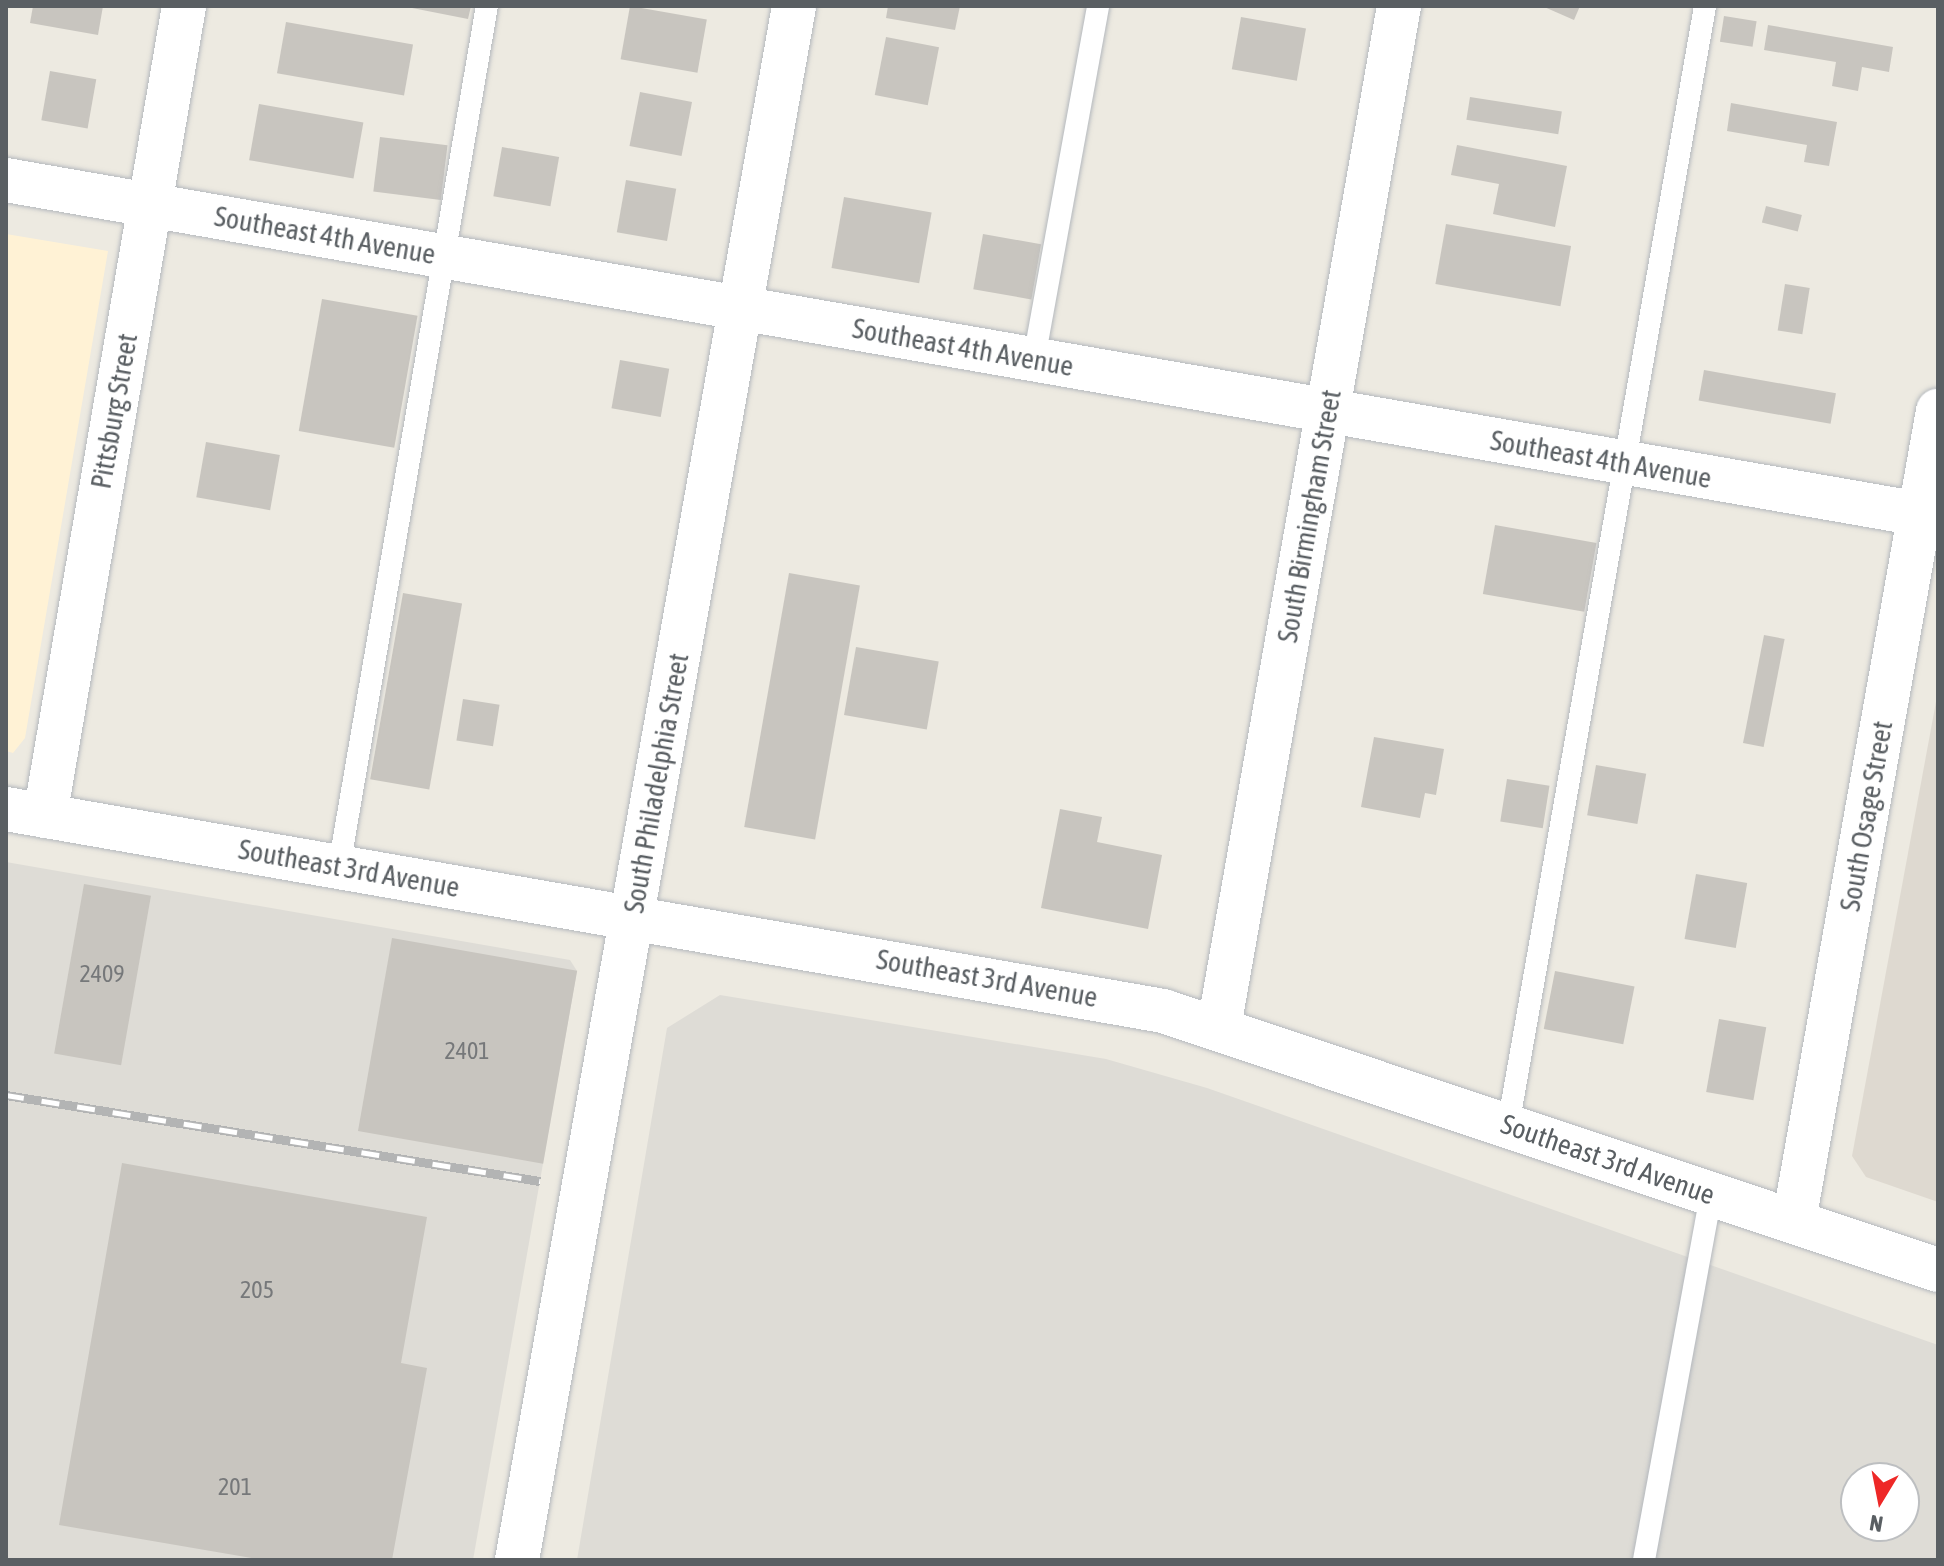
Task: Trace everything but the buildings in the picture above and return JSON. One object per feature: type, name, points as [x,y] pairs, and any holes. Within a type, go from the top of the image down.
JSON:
[{"type":"street","name":"Pittsburg Street","points":[[25,813],[150,204],[184,6]]},
{"type":"street","name":"South Philadelphia Street","points":[[517,1560],[794,6]]},
{"type":"street","name":"South Birmingham Street","points":[[1219,1027],[1399,6]]},
{"type":"street","name":"Southeast 4th Avenue","points":[[6,180],[1920,514]]},
{"type":"street","name":"South Osage Street","points":[[1794,1221],[1938,411]]},
{"type":"street","name":"Southeast 3rd Avenue","points":[[25,813],[1103,998],[1219,1027],[1938,1270]]},
{"type":"lane","points":[[339,867],[487,6]]},
{"type":"lane","points":[[1034,359],[1098,6]]},
{"type":"lane","points":[[1508,1126],[1705,6]]},
{"type":"lane","points":[[1644,1560],[1711,1194]]},
{"type":"shaded area","points":[[6,234],[108,251],[25,738],[13,753],[6,751]]},
{"type":"shaded area","points":[[1938,691],[1938,1202],[1866,1177],[1852,1156]]},
{"type":"shaded area","points":[[6,862],[570,960],[577,971],[473,1560],[6,1560]]},
{"type":"shaded area","points":[[720,995],[1106,1059],[1207,1088],[1938,1345],[1938,1560],[577,1560],[667,1028]]},
{"type":"railway","points":[[6,1095],[540,1181]]}]
